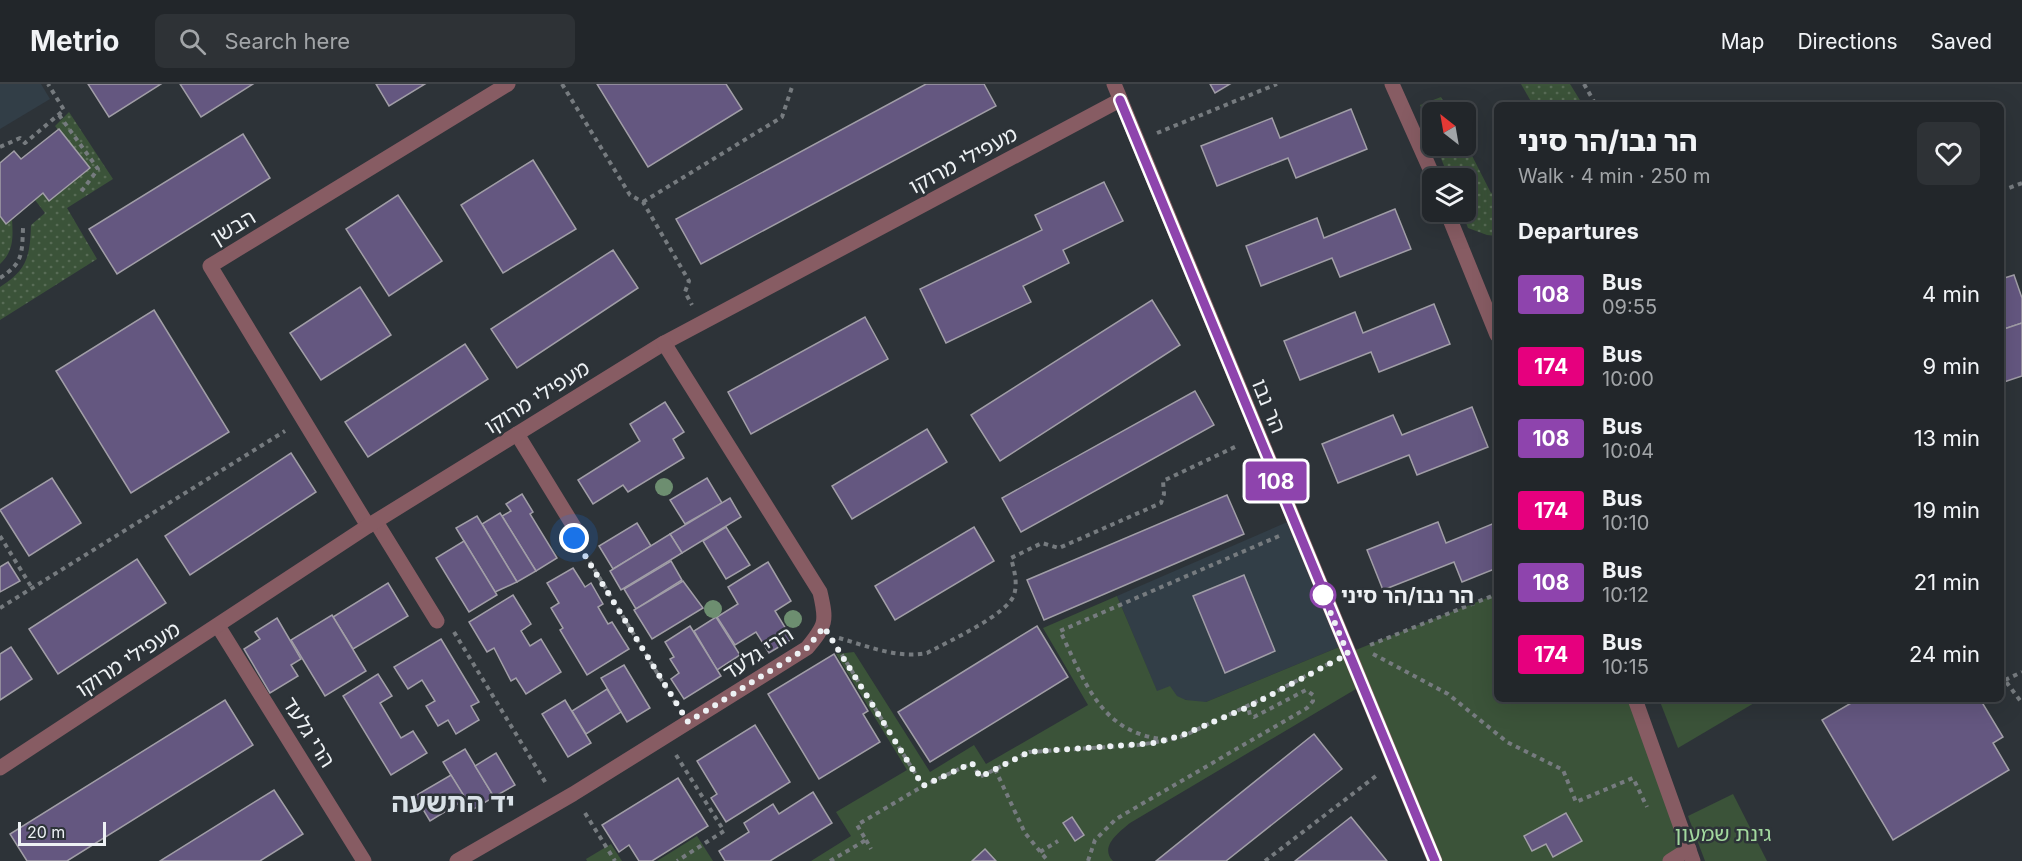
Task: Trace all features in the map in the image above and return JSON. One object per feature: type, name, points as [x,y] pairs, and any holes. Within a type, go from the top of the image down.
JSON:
[{"type":"street","name":"הבשן","points":[[436,621],[304,420],[210,266],[508,84]]},
{"type":"street","name":"הר נבו","points":[[1114,84],[1435,861]]},
{"type":"street","points":[[1392,84],[1430,168]]},
{"type":"street","name":"מעפילי מרוקו","points":[[0,768],[372,524],[664,342],[1120,100]]},
{"type":"street","points":[[1451,222],[1494,328]]},
{"type":"street","name":"הרי גלעד","points":[[458,861],[665,737],[807,648],[827,631],[820,592],[664,342]]},
{"type":"street","points":[[517,434],[579,535]]},
{"type":"street","name":"הרי גלעד","points":[[218,626],[364,861]]},
{"type":"street","points":[[1636,702],[1691,855],[1670,861]]},
{"type":"path","points":[[0,147],[20,138],[25,143],[64,110],[48,84]]},
{"type":"path","points":[[562,84],[630,195],[643,202],[689,281],[685,292],[702,323]]},
{"type":"path","points":[[643,202],[782,117],[793,84]]},
{"type":"path","points":[[1137,141],[1277,84]]},
{"type":"path","points":[[1584,84],[1594,102]]},
{"type":"path","points":[[59,115],[98,169],[81,192]]},
{"type":"path","points":[[2004,190],[2022,183]]},
{"type":"path","points":[[0,278],[15,268],[19,260],[23,228]]},
{"type":"path","points":[[0,608],[304,420]]},
{"type":"path","points":[[827,631],[893,653],[915,656],[927,653],[1005,609],[1014,597],[1016,581],[1011,558],[1042,543],[1059,548],[1161,503],[1164,494],[1163,481],[1258,436]]},
{"type":"path","points":[[1172,739],[1146,735],[1116,722],[1101,707],[1060,631],[1296,529]]},
{"type":"path","points":[[579,535],[574,538],[688,722]]},
{"type":"path","points":[[0,536],[32,588]]},
{"type":"path","points":[[1494,595],[1362,648],[1448,694],[1507,742],[1563,770],[1576,802],[1632,778],[1650,813],[1671,803]]},
{"type":"path","points":[[436,621],[444,616],[558,803]]},
{"type":"path","points":[[827,631],[923,786]]},
{"type":"path","points":[[871,849],[857,825],[923,786],[972,763],[980,777],[1029,752],[1139,745],[1172,739],[1248,707],[1348,654]]},
{"type":"path","points":[[2022,672],[2005,680],[2022,703]]},
{"type":"path","points":[[1088,861],[1095,840],[1116,819],[1307,708],[1313,701],[1313,695],[1306,690],[1254,717],[1250,715],[1248,707]]},
{"type":"path","points":[[665,737],[724,831],[677,861]]},
{"type":"path","points":[[1265,861],[1394,762]]},
{"type":"path","points":[[995,769],[1025,833],[1048,861]]},
{"type":"path","points":[[573,794],[615,861]]},
{"type":"path","points":[[831,861],[866,840]]},
{"type":"path","points":[[1040,852],[1058,841]]},
{"type":"shaded area","points":[[0,84],[41,84],[50,99],[0,129]]},
{"type":"shaded area","points":[[1292,520],[1344,645],[1206,702],[1194,702],[1157,692],[1117,596]]},
{"type":"green space","points":[[1521,84],[1570,84],[1581,102],[1531,102]]},
{"type":"green space","points":[[1441,97],[1444,102],[1428,102]]},
{"type":"green space","points":[[69,112],[113,179],[67,208],[97,259],[0,320],[0,287],[16,275],[25,262],[30,246],[31,225],[45,213],[35,200],[43,193],[49,200],[90,168],[55,126]]},
{"type":"green space","points":[[1440,156],[1472,156],[1491,193],[1494,192],[1494,236],[1468,228],[1466,222],[1476,222],[1476,168],[1445,168]]},
{"type":"green space","points":[[0,216],[6,223],[12,219],[13,232],[8,254],[0,264]]},
{"type":"green space","points":[[1494,595],[1494,702],[1636,702],[1689,849],[1670,861],[1435,861],[1361,686],[1130,823],[1116,835],[1109,845],[1109,856],[1113,861],[811,861],[851,836],[836,812],[907,770],[836,654],[854,652],[930,772],[974,745],[986,764],[1088,705],[1043,628],[1117,596],[1157,691],[1170,686],[1177,696],[1186,700],[1206,702],[1344,645],[1348,653]]},
{"type":"green space","points":[[1660,702],[1756,702],[1678,748]]},
{"type":"green space","name":"גינת שמעון","points":[[1733,794],[1767,861],[1705,861],[1688,816]]},
{"type":"green space","points":[[697,836],[713,861],[657,861]]},
{"type":"green space","points":[[611,844],[622,861],[587,861],[586,859]]},
{"type":"building","points":[[88,84],[161,84],[109,117]]},
{"type":"building","points":[[180,84],[253,84],[201,117]]},
{"type":"building","points":[[376,84],[425,84],[389,106]]},
{"type":"building","points":[[597,84],[726,84],[742,109],[648,167]]},
{"type":"building","points":[[926,84],[984,84],[996,106],[701,264],[676,219]]},
{"type":"building","points":[[1210,84],[1230,84],[1215,93]]},
{"type":"building","points":[[1351,109],[1367,149],[1296,178],[1288,158],[1217,186],[1201,146],[1272,118],[1280,138]]},
{"type":"building","points":[[59,129],[90,168],[49,201],[43,193],[6,224],[0,216],[0,163],[14,151],[21,159]]},
{"type":"building","points":[[243,134],[270,178],[117,274],[89,229]]},
{"type":"building","points":[[533,160],[576,229],[503,273],[461,205]]},
{"type":"building","points":[[1104,182],[1123,221],[1063,250],[1069,263],[1023,286],[1031,302],[946,343],[920,289],[1042,230],[1035,215]]},
{"type":"building","points":[[398,195],[442,261],[389,296],[346,229]]},
{"type":"building","points":[[1395,209],[1411,249],[1340,277],[1332,258],[1261,286],[1246,246],[1317,218],[1324,238]]},
{"type":"building","points":[[613,250],[638,288],[517,368],[491,329]]},
{"type":"building","points":[[2014,275],[2022,298],[2022,323],[2004,329],[2004,278]]},
{"type":"building","points":[[360,287],[391,335],[321,380],[290,333]]},
{"type":"building","points":[[1152,300],[1180,345],[1000,461],[971,415]]},
{"type":"building","points":[[1434,304],[1450,344],[1379,372],[1371,352],[1300,380],[1284,341],[1355,312],[1363,333]]},
{"type":"building","points":[[154,310],[229,432],[131,493],[56,371]]},
{"type":"building","points":[[865,317],[888,359],[751,434],[728,392]]},
{"type":"building","points":[[2022,323],[2022,376],[2004,382],[2004,329]]},
{"type":"building","points":[[465,344],[488,379],[368,457],[345,422]]},
{"type":"building","points":[[1195,391],[1214,425],[1021,532],[1002,498]]},
{"type":"building","points":[[665,402],[684,432],[673,439],[684,458],[628,492],[623,485],[593,504],[578,480],[640,441],[630,424]]},
{"type":"building","points":[[1472,407],[1488,447],[1417,475],[1409,455],[1338,483],[1322,444],[1393,415],[1402,435]]},
{"type":"building","points":[[927,429],[947,462],[852,519],[832,486]]},
{"type":"building","points":[[291,453],[316,492],[190,575],[165,536]]},
{"type":"building","points":[[52,478],[81,523],[29,556],[0,510]]},
{"type":"building","points":[[707,478],[722,503],[685,524],[670,500]]},
{"type":"building","points":[[522,494],[533,512],[530,514],[557,558],[536,571],[502,516],[511,511],[506,504]]},
{"type":"building","points":[[1227,495],[1244,534],[1044,620],[1027,580]]},
{"type":"building","points":[[730,498],[741,517],[682,553],[670,534]]},
{"type":"building","points":[[500,513],[536,571],[517,582],[482,524]]},
{"type":"building","points":[[477,516],[517,582],[495,592],[456,528]]},
{"type":"building","points":[[1438,522],[1446,543],[1494,523],[1494,569],[1462,582],[1454,562],[1383,590],[1367,550]]},
{"type":"building","points":[[637,523],[651,546],[613,569],[599,546]]},
{"type":"building","points":[[726,527],[750,565],[726,579],[703,541]]},
{"type":"building","points":[[974,527],[994,561],[895,620],[875,586]]},
{"type":"building","points":[[670,534],[682,553],[621,590],[610,571]]},
{"type":"building","points":[[464,541],[497,595],[469,612],[436,558]]},
{"type":"building","points":[[137,559],[166,603],[58,674],[29,629]]},
{"type":"building","points":[[671,561],[682,580],[636,609],[624,589]]},
{"type":"building","points":[[8,562],[20,581],[0,592],[0,567]]},
{"type":"building","points":[[768,562],[791,601],[775,611],[792,639],[769,653],[756,632],[735,645],[717,617],[738,604],[728,587]]},
{"type":"building","points":[[573,568],[585,587],[591,583],[603,604],[598,607],[608,624],[612,622],[629,649],[587,675],[560,630],[563,628],[551,608],[559,603],[547,583]]},
{"type":"building","points":[[1244,575],[1275,651],[1225,673],[1193,596]]},
{"type":"building","points":[[683,581],[703,608],[652,639],[634,610]]},
{"type":"building","points":[[388,583],[408,616],[353,649],[333,617]]},
{"type":"building","points":[[513,595],[531,624],[521,631],[530,646],[541,639],[561,672],[526,694],[516,678],[511,681],[494,648],[487,652],[469,622]]},
{"type":"building","points":[[332,615],[366,671],[325,696],[291,640]]},
{"type":"building","points":[[716,617],[740,655],[717,670],[694,631]]},
{"type":"building","points":[[277,618],[301,659],[291,665],[298,676],[270,693],[244,649],[260,639],[255,632]]},
{"type":"building","points":[[690,626],[721,676],[684,699],[671,679],[679,673],[670,659],[674,657],[665,642]]},
{"type":"building","points":[[1037,626],[1068,677],[930,762],[898,712]]},
{"type":"building","points":[[441,639],[479,702],[471,706],[479,720],[456,734],[448,720],[438,726],[426,706],[435,701],[422,680],[408,689],[394,667]]},
{"type":"building","points":[[11,647],[32,679],[0,700],[0,654]]},
{"type":"building","points":[[834,654],[868,711],[863,714],[880,742],[819,779],[768,694]]},
{"type":"building","points":[[624,665],[650,708],[627,722],[601,678]]},
{"type":"building","points":[[378,674],[392,696],[380,703],[401,738],[413,731],[427,753],[391,775],[343,696]]},
{"type":"building","points":[[607,689],[621,712],[586,734],[572,711]]},
{"type":"building","points":[[225,700],[253,745],[67,861],[27,861],[10,834]]},
{"type":"building","points":[[565,700],[591,743],[568,757],[542,714]]},
{"type":"building","points":[[1853,702],[1982,702],[2003,737],[1993,743],[2009,770],[1893,840],[1822,720]]},
{"type":"building","points":[[755,725],[790,782],[726,822],[711,798],[717,794],[697,761]]},
{"type":"building","points":[[1314,734],[1342,769],[1226,861],[1156,861]]},
{"type":"building","points":[[465,749],[494,797],[472,810],[443,762]]},
{"type":"building","points":[[496,753],[515,785],[494,797],[475,766]]},
{"type":"building","points":[[451,775],[466,799],[430,821],[415,796]]},
{"type":"building","points":[[678,778],[708,826],[652,861],[639,861],[629,845],[619,852],[602,825]]},
{"type":"building","points":[[274,790],[303,834],[260,861],[160,861]]},
{"type":"building","points":[[813,792],[832,823],[770,861],[725,861],[719,851],[749,832],[744,823],[773,804],[779,814]]},
{"type":"building","points":[[1566,813],[1582,841],[1553,857],[1546,844],[1532,851],[1524,836]]},
{"type":"building","points":[[1072,817],[1084,835],[1075,841],[1063,823]]},
{"type":"building","points":[[1351,817],[1387,861],[1295,861]]},
{"type":"building","points":[[985,849],[996,861],[972,861]]},
{"type":"bus line","name":"108","points":[[1120,100],[1435,861]]},
{"type":"place","name":"הר נבו/הר סיני","points":[[1323,595]]},
{"type":"district","name":"יד התשעה","points":[[453,802]]},
{"type":"route","points":[[574,538],[688,722],[807,648],[824,627],[923,786],[972,763],[980,777],[1029,752],[1139,745],[1172,739],[1248,707],[1348,654],[1323,595]]}]
